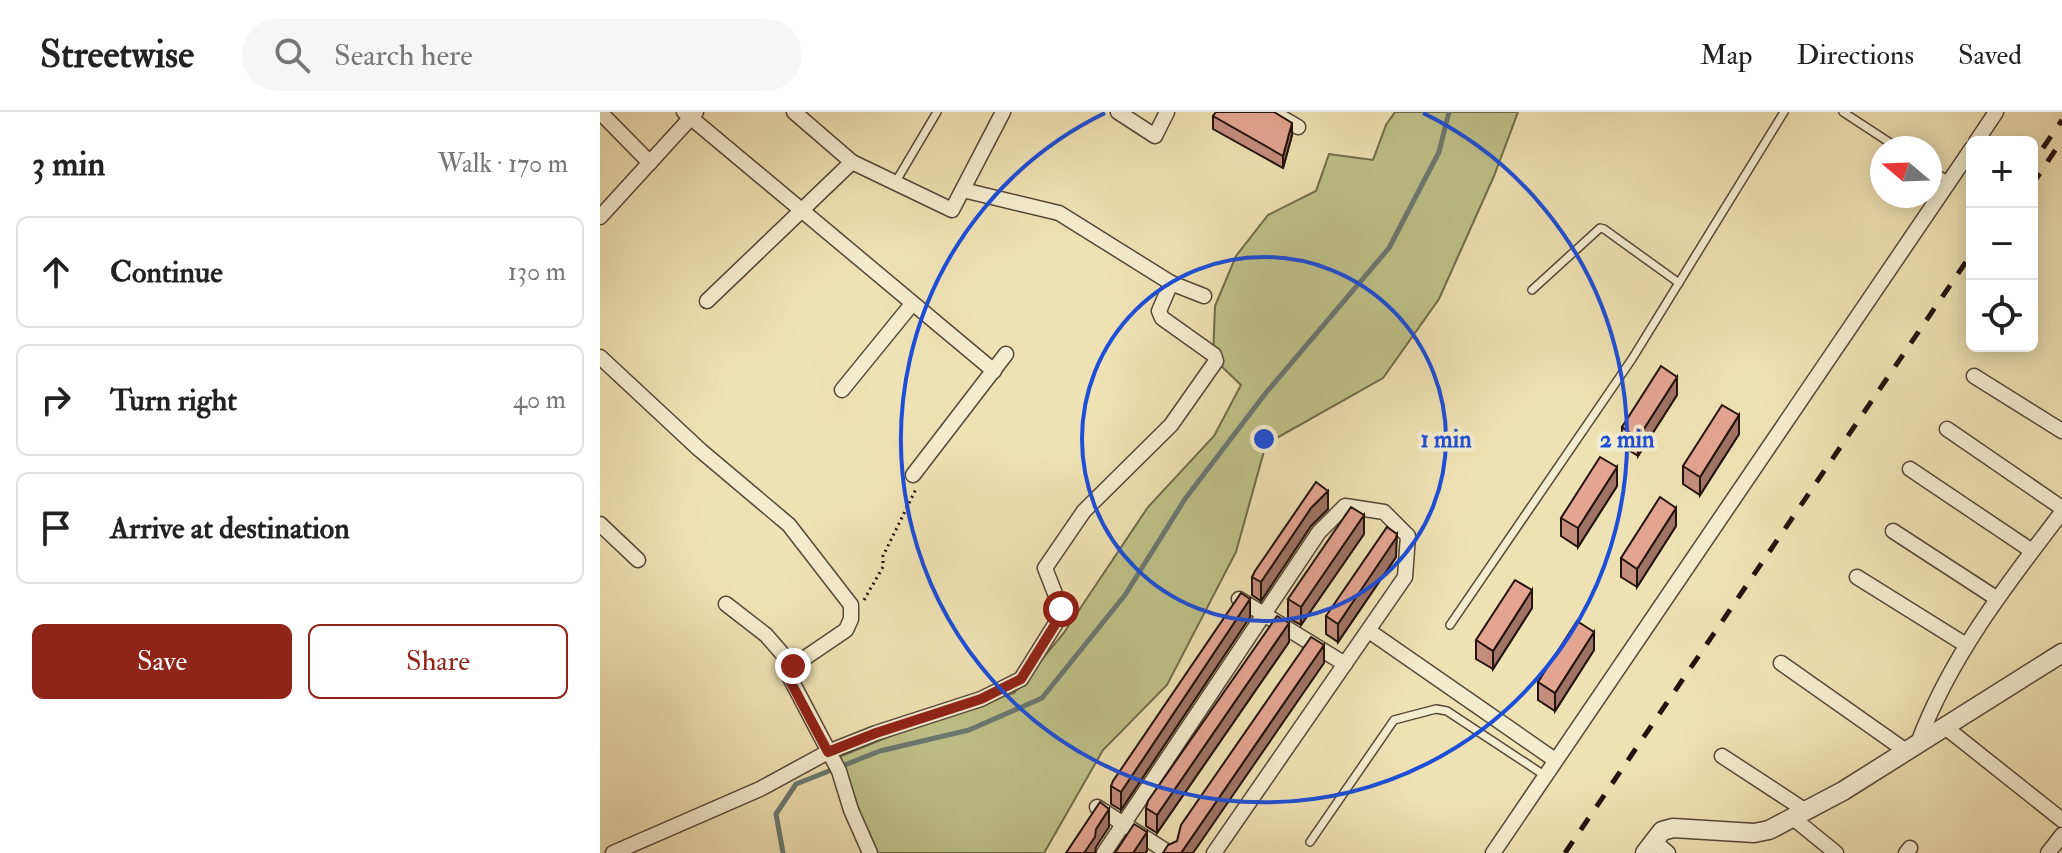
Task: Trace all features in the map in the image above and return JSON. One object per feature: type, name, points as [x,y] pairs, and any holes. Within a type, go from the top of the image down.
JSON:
[{"type":"street","points":[[600,112],[650,163]]},
{"type":"street","points":[[794,112],[852,162],[952,210],[1003,112]]},
{"type":"street","points":[[1118,112],[1155,136],[1167,112]]},
{"type":"street","points":[[1272,112],[1298,127]]},
{"type":"street","points":[[1980,136],[1996,112]]},
{"type":"street","points":[[600,217],[690,114],[801,212],[994,371]]},
{"type":"street","points":[[1493,853],[1966,157]]},
{"type":"street","points":[[707,301],[852,162]]},
{"type":"street","points":[[963,190],[1059,213],[1171,283],[1204,296]]},
{"type":"street","points":[[613,853],[760,789],[876,733],[981,699],[1021,679],[1061,615],[1046,566],[1084,511],[1171,425],[1216,361],[1214,355],[1162,318],[1159,311],[1171,283]]},
{"type":"street","points":[[842,390],[912,304]]},
{"type":"street","points":[[913,475],[1006,354]]},
{"type":"street","points":[[600,357],[700,450],[789,525],[817,559],[826,577],[851,605],[851,619],[846,630],[793,666],[789,679],[839,771],[851,810],[870,853]]},
{"type":"street","points":[[1974,376],[2062,431]]},
{"type":"street","points":[[1912,747],[1966,645],[1996,598],[2062,510],[1947,429]]},
{"type":"street","points":[[1910,469],[2032,551]]},
{"type":"street","points":[[1104,853],[1319,532],[1345,506],[1384,512],[1408,536],[1405,577],[1214,853]]},
{"type":"street","points":[[600,524],[638,560]]},
{"type":"street","points":[[1893,531],[1996,598]]},
{"type":"street","points":[[1857,577],[1966,645]]},
{"type":"street","points":[[1239,599],[1345,664]]},
{"type":"street","points":[[726,604],[766,635],[793,666]]},
{"type":"street","points":[[1369,631],[1555,760]]},
{"type":"street","points":[[1656,849],[1662,831],[1673,828],[1754,833],[1769,830],[1843,791],[2062,653]]},
{"type":"street","points":[[1781,663],[1912,747]]},
{"type":"street","points":[[1945,727],[2062,820]]},
{"type":"street","points":[[1722,756],[1799,814],[1836,853]]},
{"type":"street","points":[[1097,807],[1169,853]]},
{"type":"street","points":[[2048,853],[2062,835]]},
{"type":"lane","points":[[895,183],[937,112]]},
{"type":"lane","points":[[1450,625],[1632,359],[1784,112]]},
{"type":"lane","points":[[1843,112],[1880,136]]},
{"type":"lane","points":[[1942,177],[1949,181]]},
{"type":"lane","points":[[1532,290],[1600,228],[1679,283]]},
{"type":"lane","points":[[1310,842],[1394,720],[1436,709],[1447,711],[1544,775]]},
{"type":"path","points":[[851,605],[863,603],[883,567],[883,556],[917,491],[913,475]]},
{"type":"green space","points":[[1395,112],[1518,112],[1494,176],[1439,299],[1383,378],[1266,444],[1236,552],[1167,685],[1103,750],[1044,853],[877,853],[854,803],[839,757],[917,725],[1014,693],[1063,634],[1148,507],[1214,436],[1241,385],[1213,358],[1215,306],[1236,256],[1268,215],[1316,191],[1329,154],[1373,160],[1386,125]]},
{"type":"building","points":[[1216,112],[1274,112],[1292,123],[1283,156],[1213,116]]},
{"type":"building","points":[[1661,366],[1677,377],[1638,438],[1622,427]]},
{"type":"building","points":[[1722,405],[1739,415],[1700,477],[1683,466]]},
{"type":"building","points":[[1600,457],[1617,467],[1578,528],[1561,518]]},
{"type":"building","points":[[1316,482],[1328,491],[1311,508],[1261,582],[1252,577],[1255,571]]},
{"type":"building","points":[[1660,497],[1676,508],[1637,569],[1621,558]]},
{"type":"building","points":[[1351,507],[1364,515],[1301,607],[1288,599]]},
{"type":"building","points":[[1387,527],[1397,534],[1396,538],[1338,624],[1326,616]]},
{"type":"building","points":[[1515,580],[1532,590],[1493,651],[1476,640]]},
{"type":"building","points":[[1241,593],[1250,599],[1121,792],[1111,786],[1113,781]]},
{"type":"building","points":[[1277,616],[1289,623],[1157,815],[1146,808],[1148,801]]},
{"type":"building","points":[[1577,621],[1594,632],[1555,693],[1538,682]]},
{"type":"building","points":[[1311,637],[1324,645],[1181,853],[1163,853],[1168,845],[1177,841],[1181,825]]},
{"type":"building","points":[[1100,802],[1109,809],[1096,829],[1095,837],[1084,853],[1066,853]]},
{"type":"building","points":[[1134,824],[1147,832],[1133,853],[1115,853]]},
{"type":"waterway","points":[[783,853],[776,814],[796,784],[880,751],[969,730],[1042,698],[1125,595],[1185,499],[1265,394],[1389,248],[1439,152],[1449,112]]},
{"type":"railway","points":[[2043,148],[2062,120]]},
{"type":"railway","points":[[2038,176],[2062,140]]},
{"type":"railway","points":[[1565,853],[1966,262]]},
{"type":"route","points":[[793,666],[788,674],[789,679],[828,752],[981,699],[1021,679],[1061,615],[1061,609]]}]
